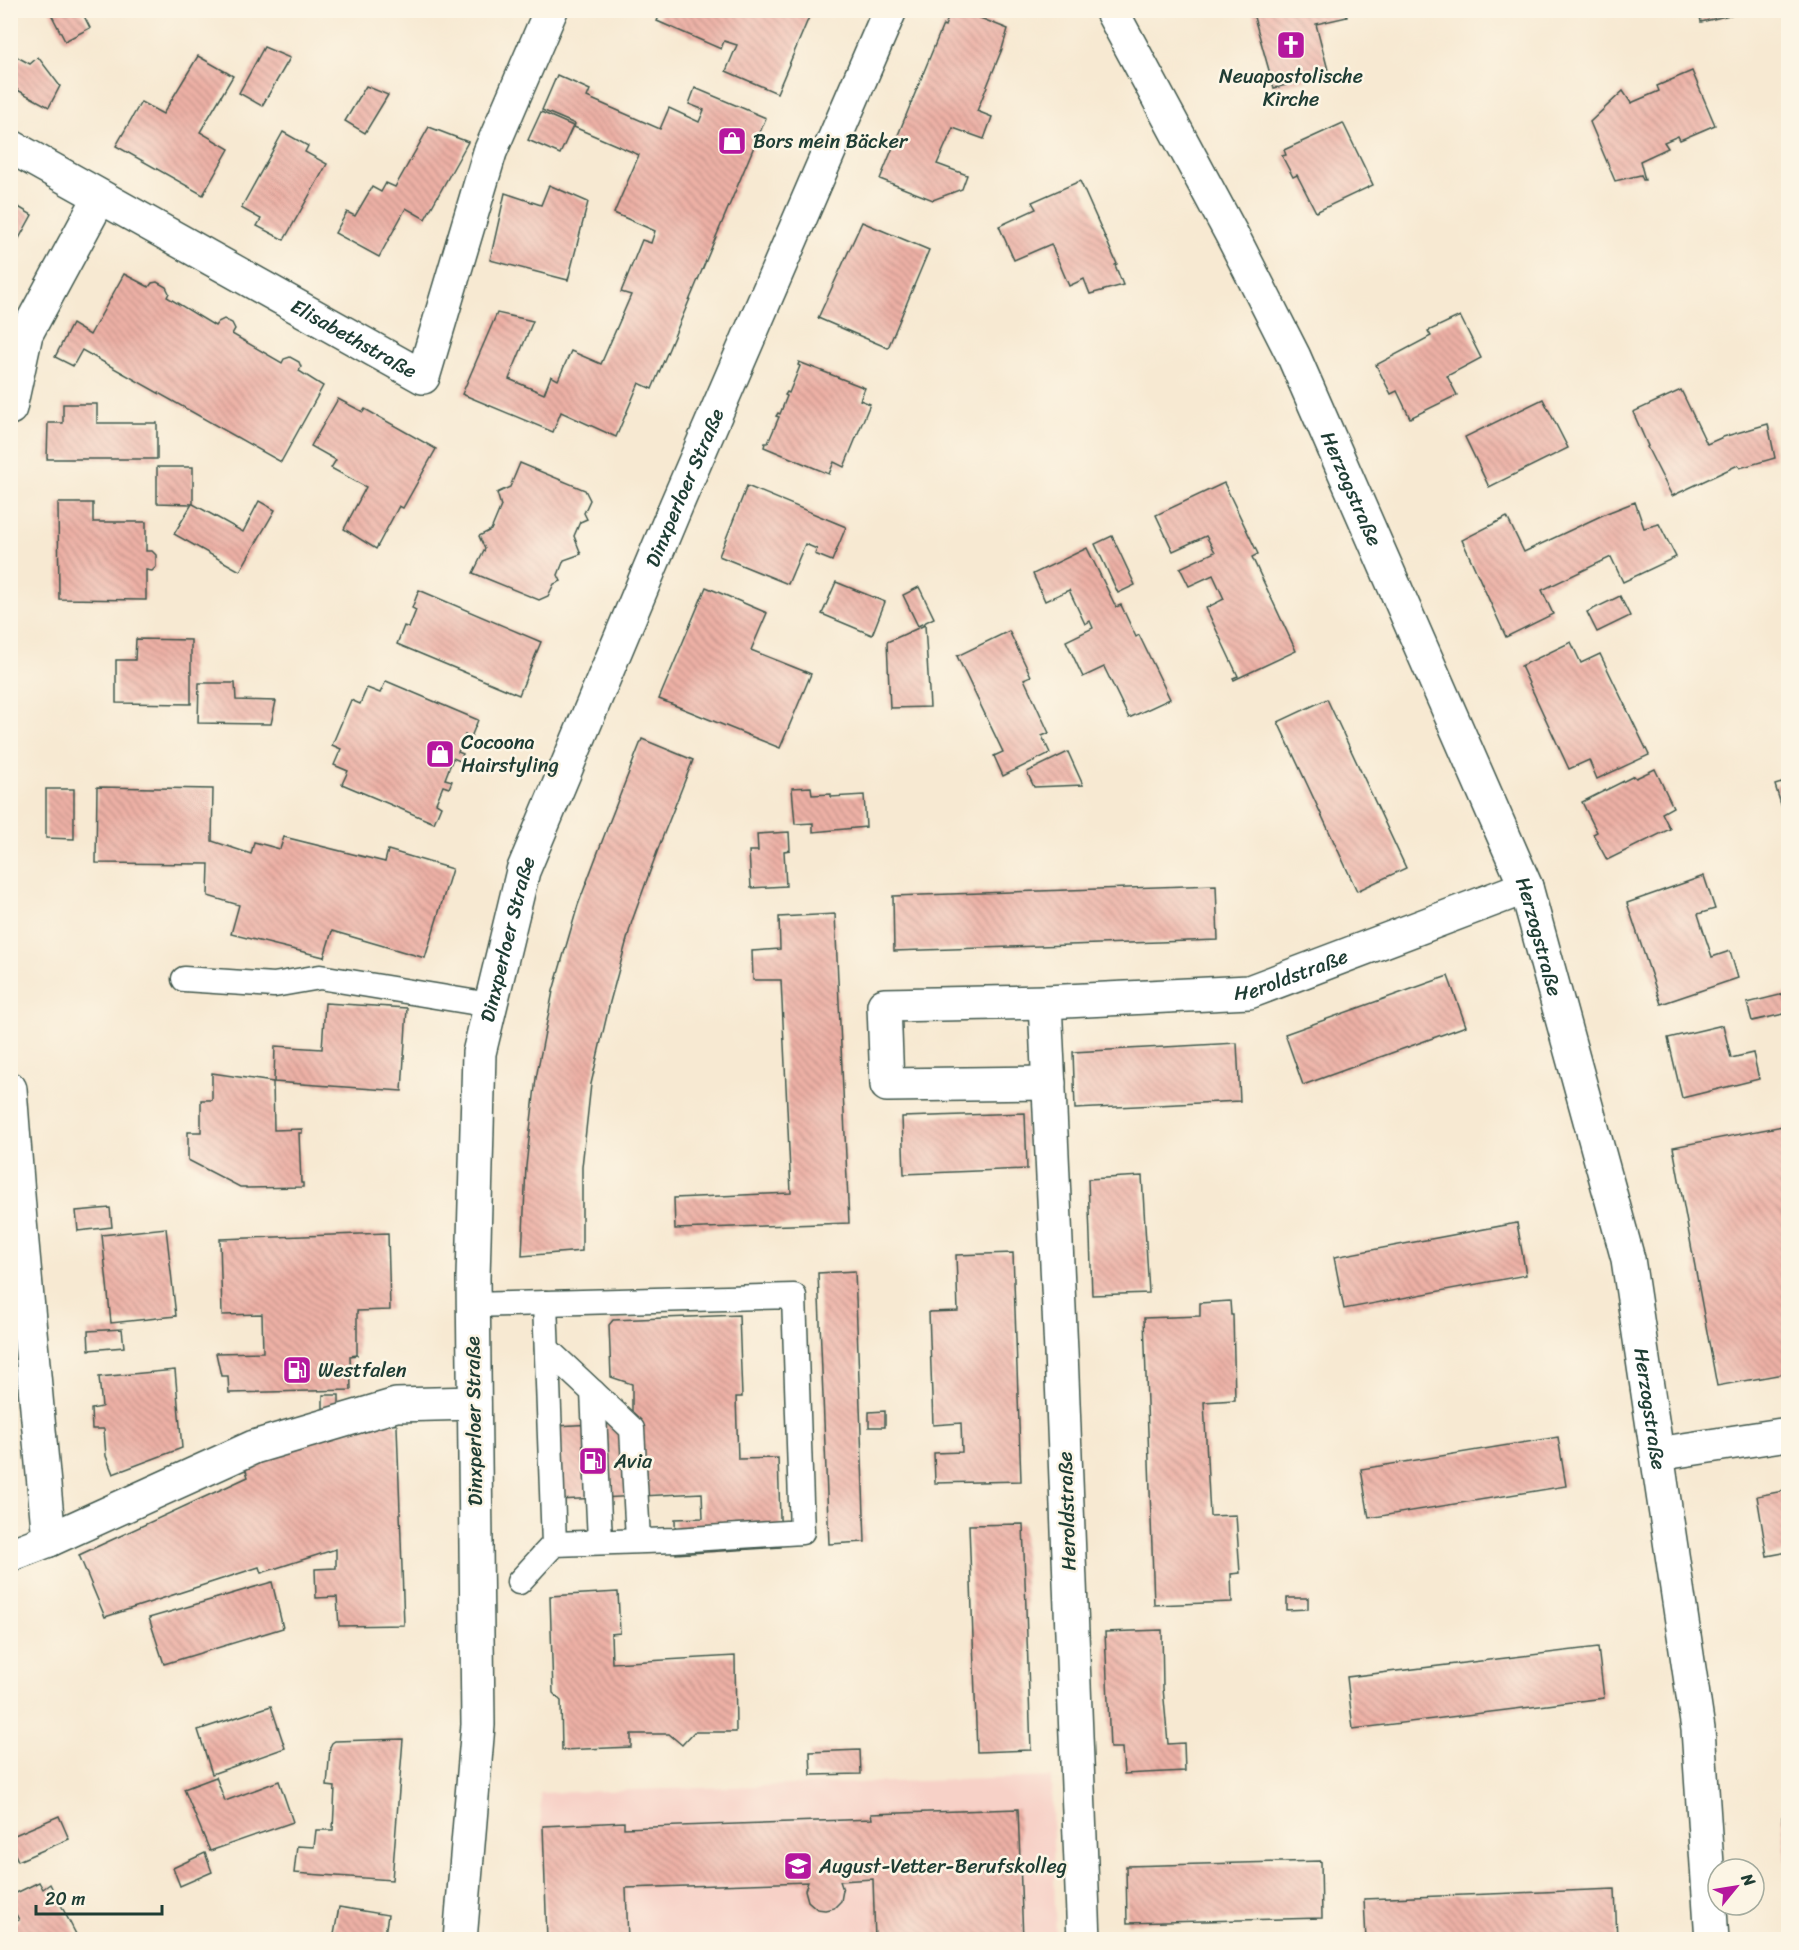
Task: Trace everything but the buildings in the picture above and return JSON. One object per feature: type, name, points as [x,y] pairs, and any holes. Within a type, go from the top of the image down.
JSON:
[{"type":"street","name":"Elisabethstraße","points":[[10,146],[423,376],[490,152],[551,10]]},
{"type":"street","name":"Dinxperloer Straße","points":[[459,1940],[478,1725],[473,1305],[479,1053],[523,871],[676,506],[890,10]]},
{"type":"street","name":"Herzogstraße","points":[[1111,10],[1232,235],[1293,357],[1526,887],[1628,1259],[1698,1729],[1712,1940]]},
{"type":"street","points":[[10,408],[26,334],[100,197]]},
{"type":"street","name":"Heroldstraße","points":[[1049,1083],[887,1085],[884,1005],[1045,1002],[1249,992],[1526,887]]},
{"type":"street","name":"Heroldstraße","points":[[1045,1002],[1084,1940]]},
{"type":"street","points":[[10,1089],[50,1540]]},
{"type":"street","points":[[10,1555],[50,1540],[254,1447],[396,1405],[474,1403]]},
{"type":"street","points":[[1657,1455],[1788,1434]]},
{"type":"lane","points":[[184,979],[274,985],[320,977],[490,1005]]},
{"type":"lane","points":[[473,1305],[794,1296],[802,1532],[675,1540],[638,1539],[554,1544],[519,1582]]},
{"type":"lane","points":[[545,1304],[554,1544]]},
{"type":"lane","points":[[547,1349],[632,1429],[638,1539]]},
{"type":"lane","points":[[593,1392],[600,1541]]},
{"type":"shaded area","name":"August-Vetter-Berufskolleg","points":[[1051,1777],[1056,1939],[545,1939],[540,1793]]},
{"type":"place","name":"Neuapostolische Kirche","points":[[1291,45]]},
{"type":"place","name":"Bors mein Bäcker","points":[[732,141]]},
{"type":"place","name":"Cocoona Hairstyling","points":[[440,754]]},
{"type":"place","name":"Westfalen","points":[[297,1370]]},
{"type":"place","name":"Avia","points":[[593,1461]]},
{"type":"place","name":"August-Vetter-Berufskolleg","points":[[798,1866]]}]
